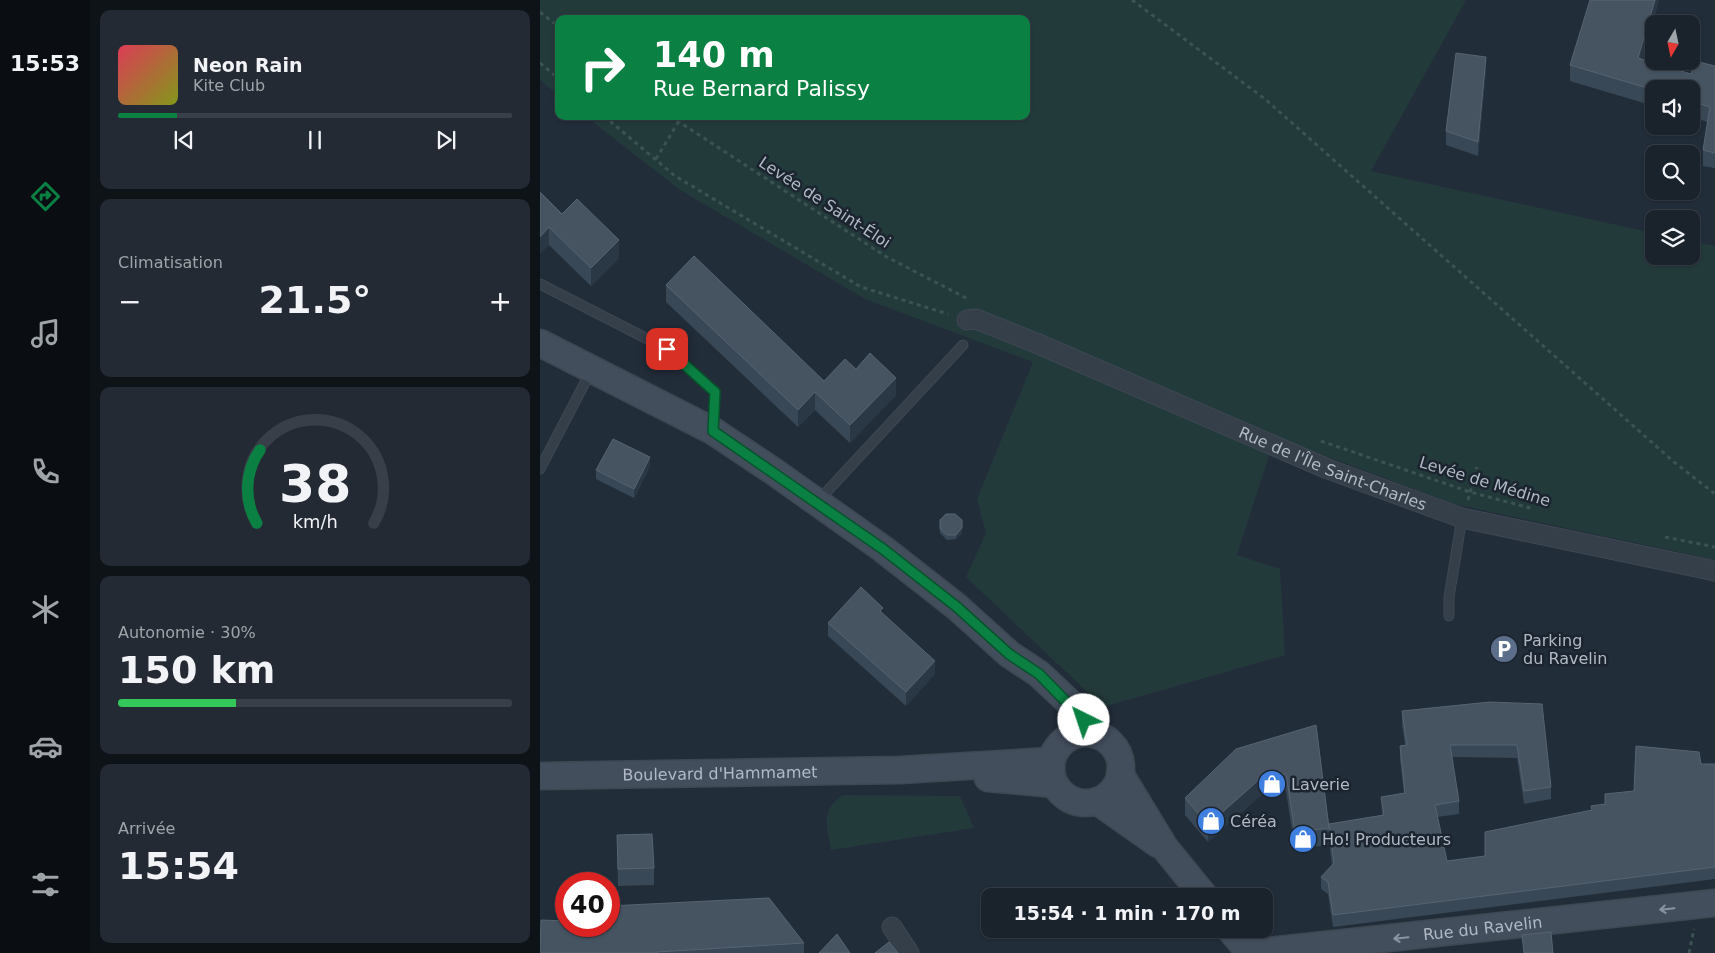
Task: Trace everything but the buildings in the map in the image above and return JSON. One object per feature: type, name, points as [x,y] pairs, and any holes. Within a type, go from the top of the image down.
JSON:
[{"type":"main road","points":[[540,343],[713,431],[883,549],[957,607],[1009,654],[1039,674],[1072,705],[1096,735],[1112,745],[1120,763],[1120,774],[1112,791],[1097,802],[1087,803],[1068,798],[1053,772],[1059,745],[1076,734],[1096,735]]},
{"type":"main road","points":[[1009,654],[1057,714],[1066,739]]},
{"type":"main road","name":"Boulevard d'Hammamet","points":[[540,776],[900,770],[1053,772]]},
{"type":"main road","points":[[1120,774],[1165,848],[1198,888]]},
{"type":"main road","points":[[1097,802],[1165,848]]},
{"type":"main road","name":"Rue du Ravelin","points":[[1238,938],[1250,953],[1316,950],[1715,903]]},
{"type":"street","name":"Rue de l'Île Saint-Charles","points":[[967,320],[976,319],[1328,469],[1462,518],[1715,571]]},
{"type":"street","points":[[892,927],[909,953]]},
{"type":"lane","points":[[540,284],[667,349],[715,392],[713,431]]},
{"type":"lane","points":[[817,502],[964,345]]},
{"type":"lane","points":[[540,470],[593,369]]},
{"type":"lane","points":[[1449,616],[1448,597],[1462,518]]},
{"type":"path","points":[[1132,0],[1265,99],[1674,462],[1715,494]]},
{"type":"path","points":[[540,12],[555,24]]},
{"type":"path","points":[[540,63],[555,76]]},
{"type":"path","points":[[609,120],[675,176],[861,287],[967,320]]},
{"type":"path","name":"Levée de Saint-Éloi","points":[[675,120],[885,256],[972,301]]},
{"type":"path","points":[[656,159],[677,122]]},
{"type":"path","name":"Levée de Médine","points":[[1318,440],[1470,492],[1544,512]]},
{"type":"path","points":[[1462,518],[1478,467]]},
{"type":"path","points":[[1658,535],[1715,546]]},
{"type":"green space","points":[[540,0],[1466,0],[1371,171],[1645,231],[1645,265],[1700,265],[1700,243],[1715,246],[1715,560],[1454,504],[1275,437],[1237,555],[1280,569],[1285,655],[1103,707],[966,577],[986,533],[977,499],[1033,362],[865,299],[680,190],[590,120],[1030,120],[1030,15],[555,15],[555,93],[540,80]]},
{"type":"green space","points":[[842,795],[960,796],[974,828],[831,850],[827,826],[828,813],[830,807]]},
{"type":"place","name":"Parking du Ravelin","points":[[1504,649]]},
{"type":"place","name":"Laverie","points":[[1272,784]]},
{"type":"place","name":"Céréa","points":[[1211,821]]},
{"type":"place","name":"Ho! Producteurs","points":[[1303,839]]},
{"type":"route","points":[[667,349],[715,392],[713,431],[883,549],[957,607],[1009,654],[1039,674],[1072,705],[1084,720]]}]
